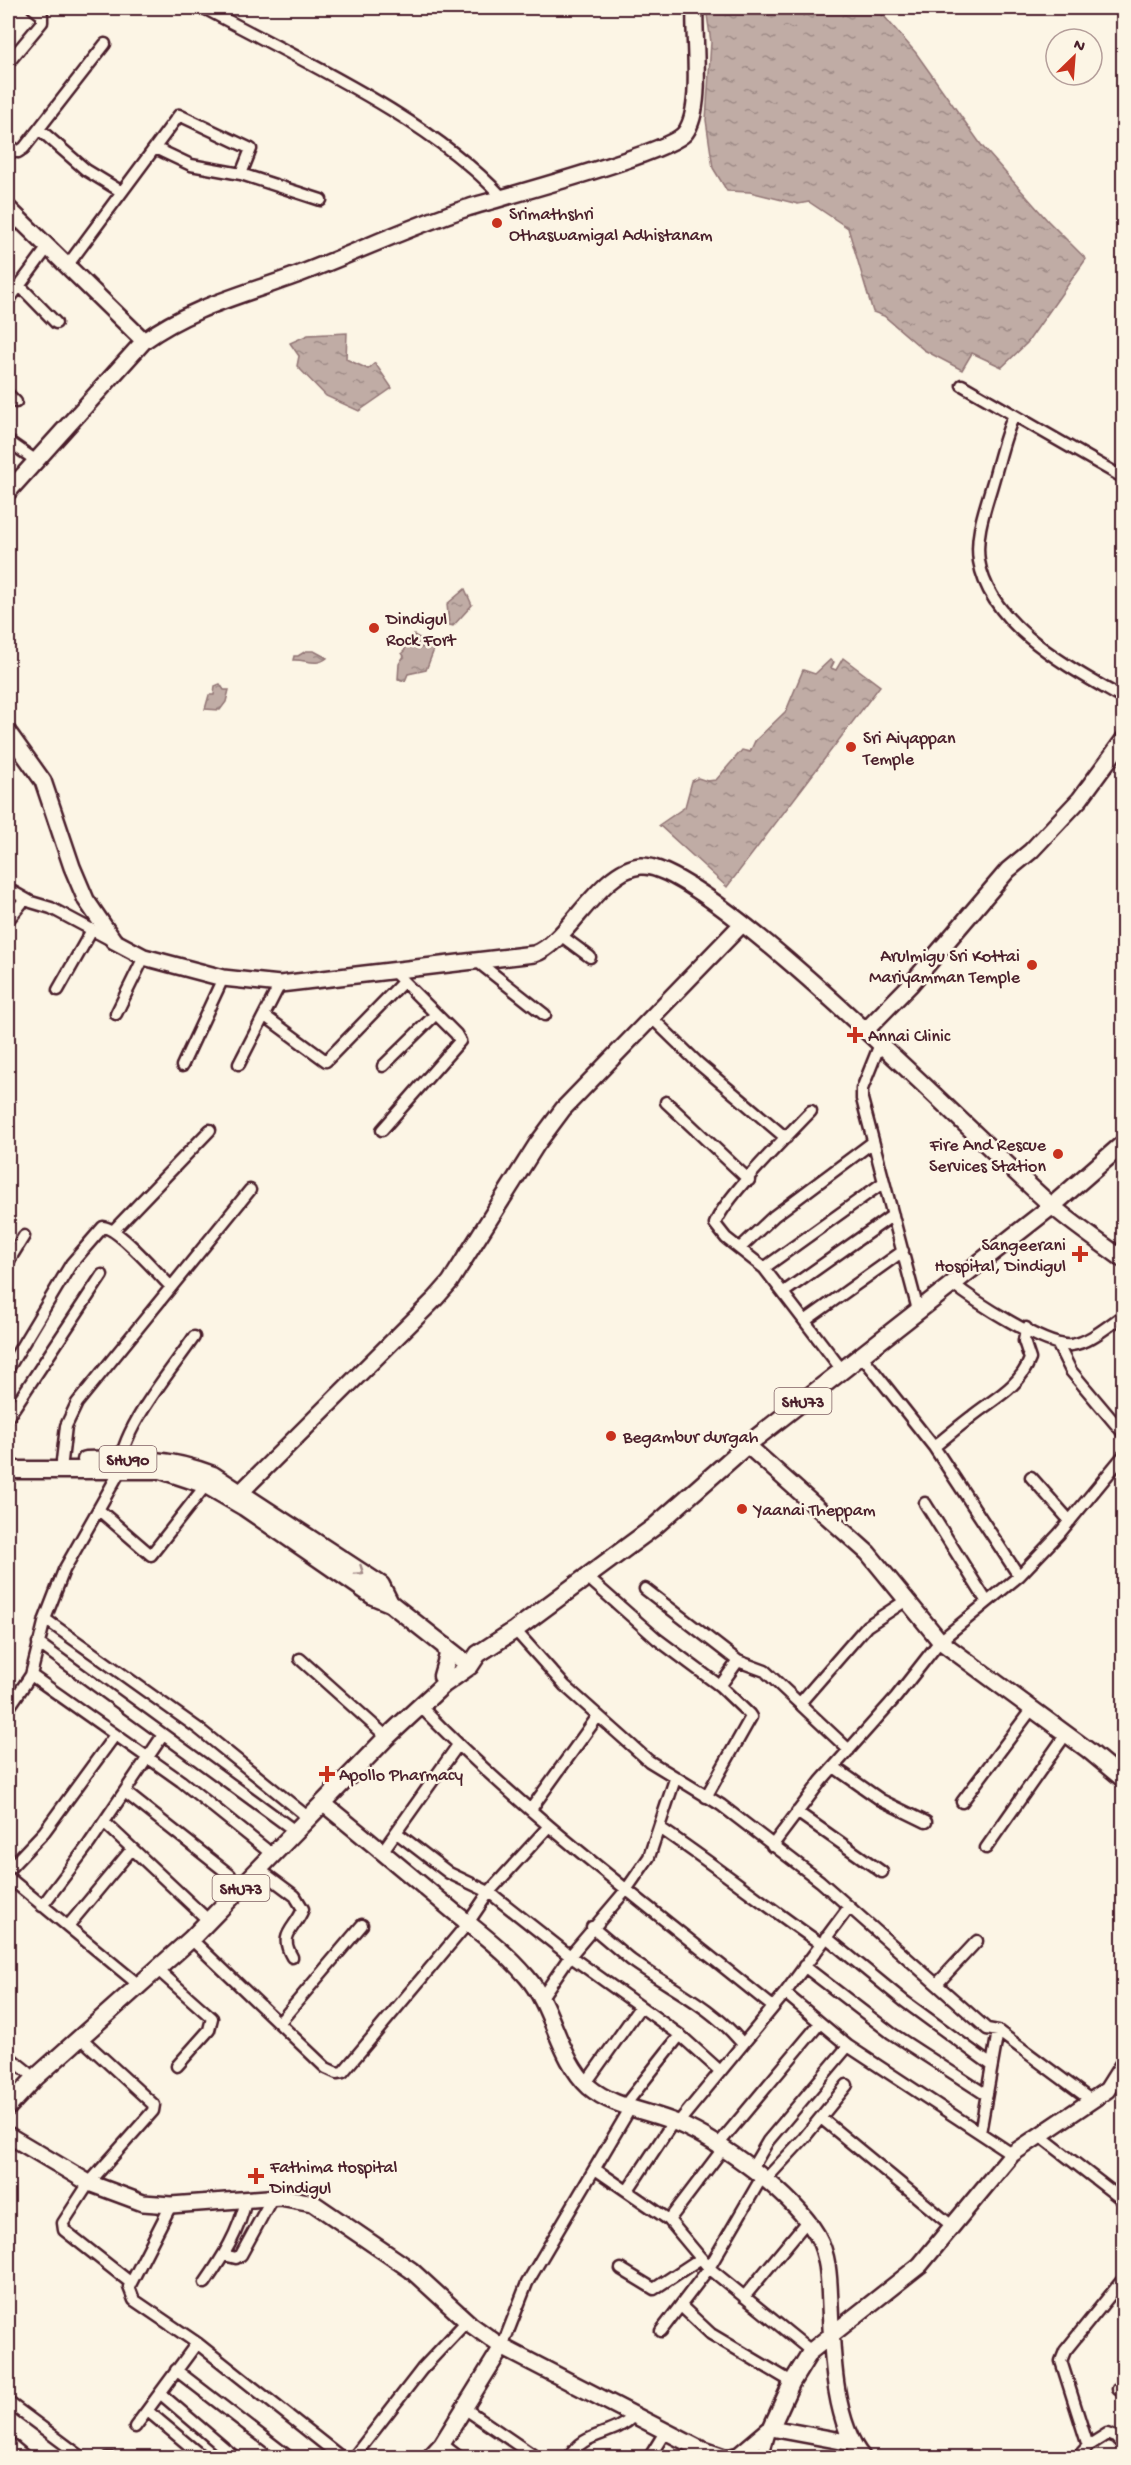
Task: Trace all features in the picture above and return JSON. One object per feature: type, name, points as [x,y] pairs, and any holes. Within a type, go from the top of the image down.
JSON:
[{"type":"main road","name":"SHU73","points":[[8,2107],[136,1982],[158,1970],[191,1939],[206,1918],[259,1869],[269,1851],[306,1815],[324,1804],[383,1733],[421,1707],[470,1660],[515,1630],[654,1527],[747,1445],[1052,1206],[1124,1143]]},
{"type":"main road","name":"SHU90","points":[[8,1461],[62,1461],[120,1465],[184,1464],[213,1475],[381,1585],[390,1603],[445,1646],[470,1660]]},
{"type":"main road","points":[[8,1470],[120,1465],[161,1470],[206,1485],[244,1507],[373,1596],[390,1603]]},
{"type":"main road","points":[[442,1676],[448,1655],[445,1646]]},
{"type":"main road","points":[[306,1815],[383,1733],[442,1676],[470,1660]]},
{"type":"main road","points":[[8,2091],[136,1982],[206,1918],[269,1851]]},
{"type":"street","points":[[8,63],[42,22],[42,15],[33,8]]},
{"type":"street","points":[[204,8],[386,108],[462,159],[502,197]]},
{"type":"street","points":[[8,492],[144,341],[191,312],[502,197],[642,154],[684,134],[691,120],[697,87],[695,8]]},
{"type":"street","points":[[8,144],[21,151],[105,44]]},
{"type":"street","points":[[67,266],[177,116],[183,115],[251,149],[241,174]]},
{"type":"street","points":[[39,129],[86,170],[122,192]]},
{"type":"street","points":[[155,148],[191,165],[241,174],[321,200]]},
{"type":"street","points":[[8,231],[13,213],[144,341]]},
{"type":"street","points":[[8,301],[48,247]]},
{"type":"street","points":[[19,285],[56,323]]},
{"type":"street","points":[[962,385],[1124,478]]},
{"type":"street","points":[[1014,415],[980,528],[980,561],[988,589],[1006,616],[1056,659],[1124,699]]},
{"type":"street","points":[[8,441],[35,460]]},
{"type":"street","points":[[8,732],[43,781],[72,867],[86,900],[114,941]]},
{"type":"street","points":[[866,1030],[911,984],[1008,870],[1031,851],[1080,799],[1124,739]]},
{"type":"street","points":[[8,890],[51,908],[144,957],[223,978],[280,984],[478,962],[542,951],[601,890],[623,872],[644,865],[664,871],[685,882],[742,924],[866,1030],[1052,1206],[1124,1260]]},
{"type":"street","points":[[8,920],[25,899]]},
{"type":"street","points":[[241,1492],[450,1282],[537,1144],[563,1109],[742,924]]},
{"type":"street","points":[[58,990],[92,930]]},
{"type":"street","points":[[559,934],[590,957]]},
{"type":"street","points":[[116,1014],[144,957]]},
{"type":"street","points":[[478,962],[545,1015]]},
{"type":"street","points":[[382,1130],[460,1041],[456,1034],[392,970]]},
{"type":"street","points":[[182,1066],[223,978]]},
{"type":"street","points":[[265,1016],[326,1061],[403,982]]},
{"type":"street","points":[[239,1064],[280,984]]},
{"type":"street","points":[[383,1066],[435,1014]]},
{"type":"street","points":[[652,1018],[698,1063],[786,1138]]},
{"type":"street","points":[[880,1044],[862,1089],[862,1100],[918,1310]]},
{"type":"street","points":[[666,1102],[748,1180]]},
{"type":"street","points":[[811,1111],[718,1215],[715,1224],[726,1238],[764,1268],[842,1370]]},
{"type":"street","points":[[113,1231],[210,1130]]},
{"type":"street","points":[[740,1248],[774,1216],[873,1142]]},
{"type":"street","points":[[764,1268],[884,1182]]},
{"type":"street","points":[[62,1461],[66,1426],[73,1410],[250,1190]]},
{"type":"street","points":[[784,1292],[893,1215]]},
{"type":"street","points":[[8,1369],[71,1264],[103,1227],[113,1231],[171,1287]]},
{"type":"street","points":[[8,1262],[24,1236]]},
{"type":"street","points":[[806,1321],[903,1251]]},
{"type":"street","points":[[8,1417],[102,1275]]},
{"type":"street","points":[[952,1283],[978,1303],[1058,1344],[1073,1345],[1124,1315]]},
{"type":"street","points":[[934,1448],[972,1416],[1010,1389],[1020,1378],[1030,1359],[1024,1341],[1026,1328]]},
{"type":"street","points":[[8,1708],[31,1674],[45,1619],[64,1570],[99,1510],[120,1465],[126,1438],[194,1337]]},
{"type":"street","points":[[1058,1344],[1071,1371],[1124,1434]]},
{"type":"street","points":[[861,1355],[934,1448],[1019,1576]]},
{"type":"street","points":[[747,1445],[868,1553],[940,1641],[1124,1780]]},
{"type":"street","points":[[772,1846],[797,1812],[896,1697],[940,1641],[1019,1576],[1070,1521],[1124,1455]]},
{"type":"street","points":[[1031,1477],[1070,1521]]},
{"type":"street","points":[[99,1510],[151,1555],[206,1485]]},
{"type":"street","points":[[925,1503],[987,1602]]},
{"type":"street","points":[[587,1577],[657,1639],[720,1686],[745,1708],[751,1717],[706,1797]]},
{"type":"street","points":[[645,1588],[738,1661],[765,1671],[849,1750]]},
{"type":"street","points":[[800,1703],[867,1626],[905,1601]]},
{"type":"street","points":[[45,1619],[200,1729],[306,1815]]},
{"type":"street","points":[[515,1630],[565,1686],[649,1761],[675,1779],[721,1805],[849,1907],[987,2029],[998,2031],[1092,2101]]},
{"type":"street","points":[[38,1643],[292,1829]]},
{"type":"street","points":[[300,1659],[383,1733]]},
{"type":"street","points":[[720,1686],[738,1661]]},
{"type":"street","points":[[31,1674],[148,1758],[269,1851]]},
{"type":"street","points":[[8,1687],[19,1693]]},
{"type":"street","points":[[421,1707],[458,1746],[549,1826],[773,2007]]},
{"type":"street","points":[[963,1802],[1031,1710]]},
{"type":"street","points":[[531,1809],[598,1716]]},
{"type":"street","points":[[986,1848],[1065,1734]]},
{"type":"street","points":[[8,1870],[44,1832],[115,1735]]},
{"type":"street","points":[[42,1906],[104,1822],[163,1736]]},
{"type":"street","points":[[382,1852],[458,1746]]},
{"type":"street","points":[[834,1767],[881,1800],[926,1822]]},
{"type":"street","points":[[542,1997],[592,1927],[626,1890],[649,1857],[675,1779]]},
{"type":"street","points":[[125,1792],[230,1875]]},
{"type":"street","points":[[324,1804],[501,1948],[542,1997],[570,2058],[586,2083],[601,2094],[628,2106],[675,2122],[719,2148],[759,2176],[807,2221],[818,2236],[826,2257],[831,2334],[842,2409],[852,2443],[863,2457]]},
{"type":"street","points":[[797,1812],[882,1872]]},
{"type":"street","points":[[104,1822],[206,1918]]},
{"type":"street","points":[[191,1939],[327,2068],[337,2073],[343,2072],[468,1923],[489,1893],[549,1826]]},
{"type":"street","points":[[660,1828],[709,1861],[742,1888],[824,1940],[990,2064]]},
{"type":"street","points":[[397,1833],[449,1873],[489,1893],[570,1956],[680,2035],[719,2070]]},
{"type":"street","points":[[68,1926],[132,1849]]},
{"type":"street","points":[[259,1869],[295,1896],[303,1909],[286,1940],[286,1947],[292,1957]]},
{"type":"street","points":[[8,1877],[136,1982]]},
{"type":"street","points":[[628,2190],[675,2122],[785,1993],[849,1907]]},
{"type":"street","points":[[280,2022],[362,1925]]},
{"type":"street","points":[[592,1927],[633,1960],[695,1999],[723,2021],[742,2043]]},
{"type":"street","points":[[937,1984],[977,1941]]},
{"type":"street","points":[[804,1966],[891,2034],[985,2094]]},
{"type":"street","points":[[158,1970],[212,2018],[208,2030],[177,2066]]},
{"type":"street","points":[[785,1993],[848,2046],[1012,2154]]},
{"type":"street","points":[[586,2083],[640,2007]]},
{"type":"street","points":[[669,2220],[719,2148],[820,2023]]},
{"type":"street","points":[[980,2133],[990,2064],[998,2031]]},
{"type":"street","points":[[429,2457],[442,2444],[502,2347],[527,2283],[595,2169],[628,2106],[680,2035]]},
{"type":"street","points":[[81,2038],[152,2103],[154,2108],[89,2183],[65,2218],[63,2228],[131,2283]]},
{"type":"street","points":[[661,2331],[709,2268],[759,2176],[768,2141],[848,2046]]},
{"type":"street","points":[[8,2056],[28,2072]]},
{"type":"street","points":[[762,2457],[771,2428],[792,2382],[811,2351],[920,2265],[1012,2154],[1107,2090],[1124,2063]]},
{"type":"street","points":[[759,2176],[821,2118],[847,2085]]},
{"type":"street","points":[[821,2118],[952,2226]]},
{"type":"street","points":[[8,2135],[89,2183],[142,2203],[171,2205],[272,2198],[296,2199],[313,2203],[411,2270],[466,2322],[502,2347],[665,2432],[696,2453],[727,2457],[739,2455],[771,2428]]},
{"type":"street","points":[[1039,2135],[1124,2201]]},
{"type":"street","points":[[595,2169],[669,2220],[709,2268],[811,2351]]},
{"type":"street","points":[[224,2255],[236,2258],[241,2255],[272,2198]]},
{"type":"street","points":[[205,2283],[224,2255],[240,2223],[246,2200]]},
{"type":"street","points":[[171,2205],[131,2283],[129,2292],[134,2300],[197,2343],[342,2457]]},
{"type":"street","points":[[744,2297],[807,2221]]},
{"type":"street","points":[[621,2269],[654,2289],[701,2259]]},
{"type":"street","points":[[1088,2446],[1061,2361],[1065,2351],[1124,2278]]},
{"type":"street","points":[[681,2306],[718,2339],[792,2382]]},
{"type":"street","points":[[353,2457],[422,2369],[466,2322]]},
{"type":"street","points":[[135,2427],[149,2412],[176,2370],[197,2343]]},
{"type":"street","points":[[176,2370],[290,2457]]},
{"type":"street","points":[[1124,2383],[1118,2389],[1124,2393]]},
{"type":"street","points":[[161,2394],[236,2457]]},
{"type":"street","points":[[8,2402],[83,2457]]},
{"type":"street","points":[[464,2408],[537,2457]]},
{"type":"street","points":[[149,2412],[204,2457]]},
{"type":"street","points":[[568,2457],[582,2440],[617,2429],[634,2416]]},
{"type":"street","points":[[771,2428],[852,2443]]},
{"type":"street","points":[[649,2457],[665,2432]]},
{"type":"street","points":[[1077,2457],[1088,2446],[1107,2434],[1115,2437],[1124,2446]]},
{"type":"street","points":[[8,2442],[27,2457]]},
{"type":"street","points":[[442,2444],[460,2457]]},
{"type":"street","points":[[107,2457],[112,2457]]},
{"type":"water","points":[[706,8],[877,8],[916,53],[982,146],[1048,221],[1086,259],[1027,343],[1002,367],[972,353],[962,370],[924,350],[884,316],[873,312],[848,228],[809,202],[798,204],[750,192],[727,191],[713,168],[706,120],[711,42]]},
{"type":"water","points":[[347,333],[346,359],[368,369],[375,363],[392,388],[359,411],[326,396],[297,366],[299,356],[290,343],[308,335]]},
{"type":"water","points":[[465,589],[472,605],[453,626],[449,625],[447,604]]},
{"type":"water","points":[[414,635],[435,647],[426,670],[408,674],[405,681],[398,679],[399,664],[404,656],[402,653],[405,650],[404,640],[412,639]]},
{"type":"water","points":[[306,651],[314,651],[327,658],[319,662],[293,660],[294,656]]},
{"type":"water","points":[[843,658],[880,686],[727,887],[659,825],[685,807],[692,781],[698,778],[707,781],[716,780],[742,750],[750,752],[755,741],[786,711],[803,670],[815,674],[830,660],[834,662],[831,668],[836,670]]},
{"type":"water","points":[[220,684],[224,690],[229,690],[226,702],[220,710],[205,709],[209,695],[214,695],[215,686]]},
{"type":"place","name":"Srimathshri Othaswamigal Adhistanam","points":[[497,223]]},
{"type":"place","name":"Dindigul Rock Fort","points":[[374,628]]},
{"type":"place","name":"Sri Aiyappan Temple","points":[[851,747]]},
{"type":"place","name":"Arulmigu Sri Kottai Mariyamman Temple","points":[[1032,965]]},
{"type":"place","name":"Annai Clinic","points":[[855,1035]]},
{"type":"place","name":"Fire And Rescue Services Station","points":[[1058,1154]]},
{"type":"place","name":"Sangeerani Hospital, Dindigul","points":[[1080,1254]]},
{"type":"place","name":"Begambur durgah","points":[[611,1436]]},
{"type":"place","name":"Yaanai Theppam","points":[[742,1509]]},
{"type":"place","name":"Apollo Pharmacy","points":[[327,1774]]},
{"type":"place","name":"Fathima Hospital Dindigul","points":[[256,2176]]}]
